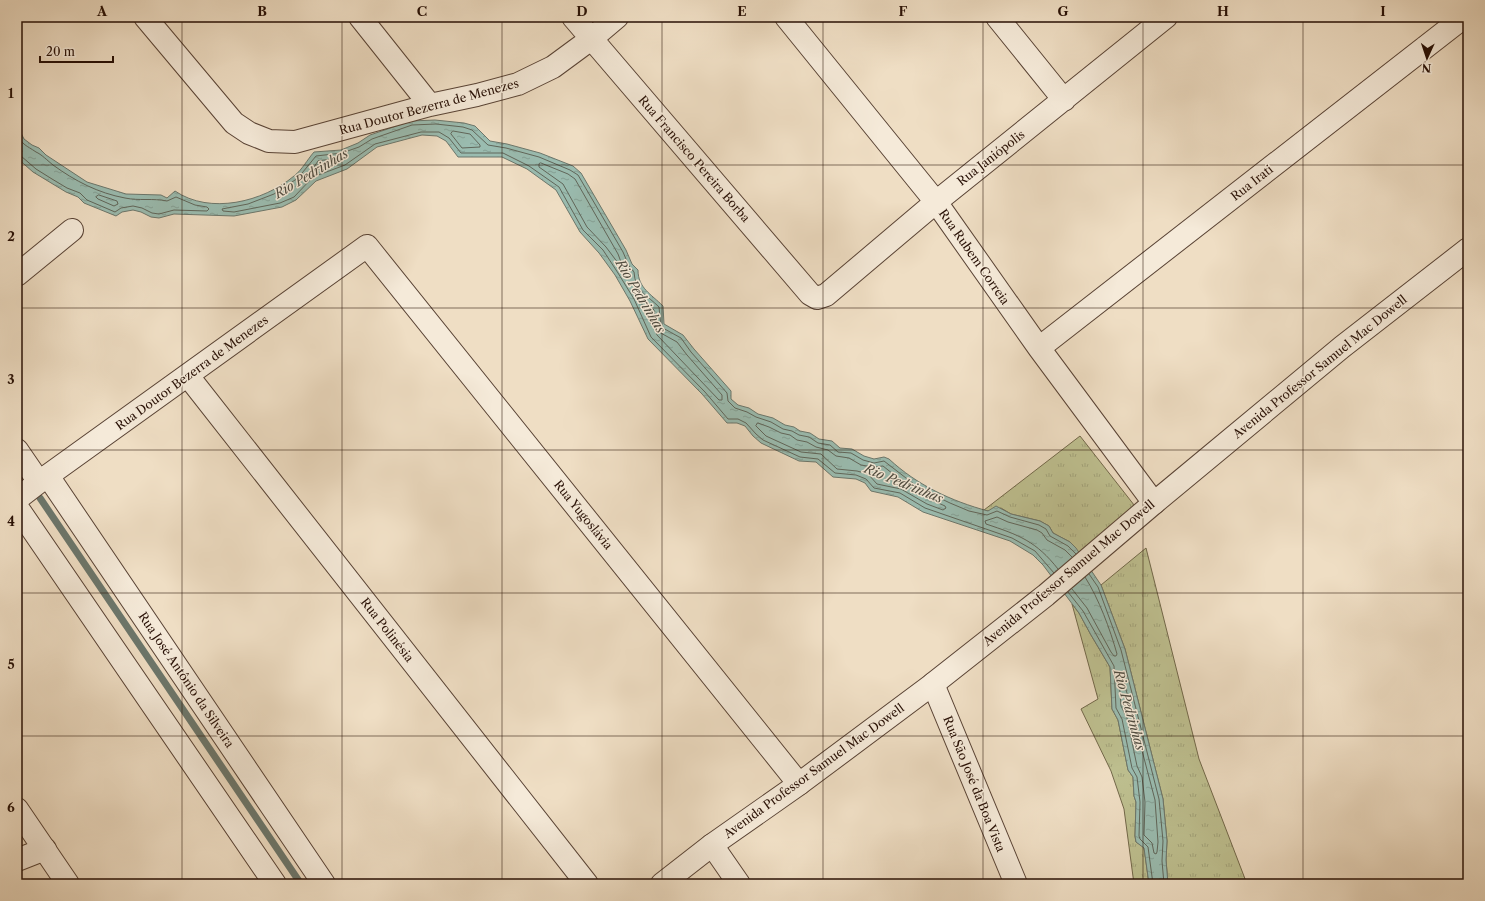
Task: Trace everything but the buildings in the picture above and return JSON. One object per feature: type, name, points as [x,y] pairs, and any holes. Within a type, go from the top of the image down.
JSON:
[{"type":"street","name":"Rua Doutor Bezerra de Menezes","points":[[145,17],[234,123],[249,133],[269,141],[295,142],[430,105],[518,84],[553,66],[591,39],[617,17]]},
{"type":"street","points":[[360,17],[430,105]]},
{"type":"street","name":"Rua Francisco Pereira Borba","points":[[573,17],[810,294],[817,298]]},
{"type":"street","name":"Rua Rubem Correia","points":[[786,17],[936,202],[1039,348],[1154,503]]},
{"type":"street","points":[[997,17],[1064,100]]},
{"type":"street","name":"Rua Janiópolis","points":[[817,298],[826,295],[936,202],[1166,17]]},
{"type":"street","name":"Rua Irati","points":[[1039,348],[1464,17]]},
{"type":"street","points":[[17,275],[72,230]]},
{"type":"street","name":"Rua Doutor Bezerra de Menezes","points":[[17,499],[367,246]]},
{"type":"street","name":"Rua Yugoslávia","points":[[367,246],[799,784]]},
{"type":"street","name":"Avenida Professor Samuel Mac Dowell","points":[[662,884],[712,845],[799,784],[933,684],[1046,595],[1342,347],[1468,250]]},
{"type":"street","name":"Rua Polinésia","points":[[188,376],[587,884]]},
{"type":"street","name":"Rua José Antônio da Silveira","points":[[17,450],[43,479],[324,884]]},
{"type":"street","points":[[17,507],[275,884]]},
{"type":"street","name":"Rua São José da Boa Vista","points":[[933,684],[1016,884]]},
{"type":"street","points":[[17,809],[68,884]]},
{"type":"street","points":[[712,845],[739,884]]},
{"type":"street","points":[[17,860],[45,849]]},
{"type":"green space","points":[[1080,436],[1138,510],[1083,558],[1070,542],[1053,533],[1049,526],[1040,521],[1011,514],[1001,508],[988,511],[984,510]]},
{"type":"green space","points":[[1146,548],[1199,759],[1247,884],[1168,884],[1166,860],[1167,841],[1163,799],[1125,649],[1101,585]]},
{"type":"green space","points":[[1072,604],[1079,613],[1110,667],[1112,709],[1118,720],[1128,770],[1133,777],[1134,796],[1136,802],[1135,836],[1136,842],[1144,847],[1149,884],[1134,884],[1124,809],[1111,771],[1081,709],[1098,699]]},
{"type":"water","name":"Rio Pedrinhas","points":[[435,120],[464,123],[475,126],[490,141],[540,153],[573,166],[581,173],[626,250],[632,264],[638,270],[640,282],[646,290],[663,306],[664,324],[683,335],[731,391],[731,399],[738,405],[749,408],[758,414],[773,418],[800,431],[810,433],[819,439],[832,441],[840,448],[852,449],[864,456],[874,459],[884,457],[889,459],[911,477],[935,491],[974,507],[988,511],[996,506],[1011,514],[1040,521],[1049,526],[1053,533],[1070,542],[1076,548],[1101,585],[1125,649],[1163,799],[1167,841],[1166,860],[1168,884],[1149,884],[1144,848],[1136,842],[1136,802],[1134,796],[1133,777],[1128,770],[1118,720],[1112,709],[1110,667],[1079,613],[1043,565],[1033,555],[1010,541],[923,512],[898,497],[871,491],[865,483],[856,479],[833,477],[816,462],[799,461],[761,443],[745,426],[737,423],[727,423],[702,394],[648,339],[630,301],[615,275],[599,253],[580,232],[556,190],[527,169],[502,157],[458,157],[446,141],[437,136],[422,135],[377,147],[347,169],[316,181],[296,200],[282,207],[234,216],[174,214],[159,218],[151,217],[133,210],[122,212],[116,216],[84,203],[78,197],[66,192],[33,172],[17,158],[17,125],[24,139],[87,182],[126,194],[161,195],[167,198],[175,191],[189,198],[220,204],[236,202],[267,193],[297,174],[314,152],[341,150],[358,143],[370,135],[411,121]]},
{"type":"waterway","points":[[40,498],[301,884]]}]
